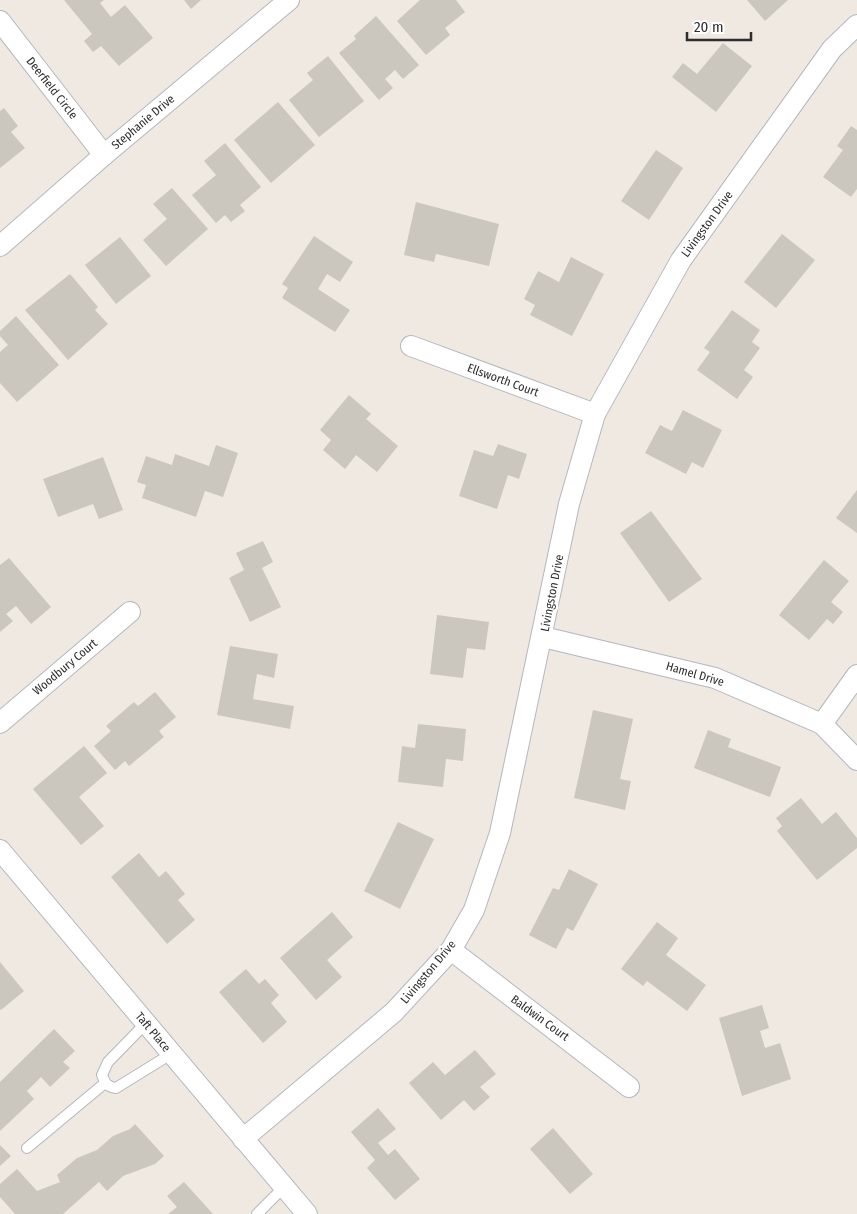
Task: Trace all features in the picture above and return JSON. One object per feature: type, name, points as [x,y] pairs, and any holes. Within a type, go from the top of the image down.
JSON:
[{"type":"street","name":"Stephanie Drive","points":[[0,246],[104,155],[289,0]]},
{"type":"street","name":"Deerfield Circle","points":[[0,21],[104,155]]},
{"type":"street","name":"Livingston Drive","points":[[243,1139],[394,1012],[451,950],[474,910],[500,834],[570,504],[595,414],[681,260],[832,49],[857,25]]},
{"type":"street","name":"Ellsworth Court","points":[[411,346],[595,414]]},
{"type":"street","name":"Woodbury Court","points":[[0,723],[130,612]]},
{"type":"street","name":"Hamel Drive","points":[[543,637],[715,678],[822,724],[857,760]]},
{"type":"street","points":[[822,724],[857,675]]},
{"type":"street","name":"Taft Place","points":[[0,850],[307,1214]]},
{"type":"street","name":"Baldwin Court","points":[[451,950],[629,1087]]},
{"type":"lane","points":[[146,1023],[108,1062],[102,1075],[105,1083],[109,1087],[116,1088],[171,1054]]},
{"type":"lane","points":[[27,1148],[105,1083]]},
{"type":"lane","points":[[257,1214],[284,1187]]},
{"type":"building","points":[[64,0],[104,0],[100,3],[111,17],[125,5],[153,38],[119,66],[101,46],[93,52],[84,41],[92,34]]},
{"type":"building","points":[[184,0],[201,0],[191,9]]},
{"type":"building","points":[[420,0],[456,0],[465,12],[445,28],[450,35],[426,55],[397,21]]},
{"type":"building","points":[[747,0],[788,0],[765,21]]},
{"type":"building","points":[[376,16],[419,65],[403,79],[395,70],[385,79],[393,88],[379,100],[339,53],[356,39],[354,36]]},
{"type":"building","points":[[723,43],[752,66],[716,112],[672,77],[683,63],[697,74]]},
{"type":"building","points":[[328,56],[364,101],[319,137],[289,100],[313,80],[307,73]]},
{"type":"building","points":[[278,102],[315,145],[271,183],[234,140]]},
{"type":"building","points":[[4,108],[18,126],[11,132],[25,148],[0,168],[0,111]]},
{"type":"building","points":[[851,126],[857,130],[857,189],[851,197],[823,177],[843,150],[837,146]]},
{"type":"building","points":[[225,143],[261,187],[240,205],[245,211],[231,222],[225,215],[216,223],[192,195],[216,175],[204,161]]},
{"type":"building","points":[[656,150],[683,168],[649,220],[621,201]]},
{"type":"building","points":[[172,188],[208,229],[166,266],[143,240],[167,219],[153,204]]},
{"type":"building","points":[[416,202],[499,224],[489,266],[436,254],[434,262],[404,255]]},
{"type":"building","points":[[782,234],[815,260],[776,308],[744,282]]},
{"type":"building","points":[[314,236],[353,262],[340,282],[327,274],[318,289],[350,310],[335,332],[282,298],[288,288],[282,284]]},
{"type":"building","points":[[120,237],[151,276],[116,304],[85,265]]},
{"type":"building","points":[[571,257],[604,274],[572,336],[530,315],[535,305],[524,299],[538,271],[559,282]]},
{"type":"building","points":[[70,274],[98,307],[95,310],[108,324],[68,360],[25,310]]},
{"type":"building","points":[[732,310],[760,330],[752,342],[760,348],[744,370],[753,377],[737,399],[697,370],[710,352],[704,348]]},
{"type":"building","points":[[16,316],[59,365],[17,402],[0,383],[0,352],[8,345],[0,336],[0,331]]},
{"type":"building","points":[[349,395],[371,414],[366,419],[398,446],[377,472],[356,455],[345,469],[323,450],[331,440],[320,430]]},
{"type":"building","points":[[683,410],[722,430],[703,468],[692,462],[686,474],[645,453],[660,425],[672,431]]},
{"type":"building","points":[[498,444],[527,454],[519,479],[508,475],[497,509],[459,496],[474,450],[493,456]]},
{"type":"building","points":[[216,445],[238,453],[223,497],[205,491],[196,517],[142,498],[146,485],[137,482],[146,456],[172,465],[175,454],[209,466]]},
{"type":"building","points":[[103,457],[123,510],[99,519],[93,504],[58,517],[43,479]]},
{"type":"building","points":[[857,490],[857,533],[836,518]]},
{"type":"building","points":[[651,511],[702,579],[669,602],[620,533]]},
{"type":"building","points":[[263,541],[273,562],[262,568],[281,607],[250,622],[229,578],[244,570],[236,553]]},
{"type":"building","points":[[9,558],[51,607],[31,624],[16,606],[6,614],[13,621],[0,632],[0,565]]},
{"type":"building","points":[[824,560],[849,581],[831,602],[843,612],[833,624],[827,619],[809,640],[779,615]]},
{"type":"building","points":[[437,615],[489,622],[485,650],[467,648],[463,678],[430,674]]},
{"type":"building","points":[[230,646],[278,654],[274,678],[257,674],[253,699],[294,706],[290,729],[217,715]]},
{"type":"building","points":[[155,692],[176,717],[159,731],[164,737],[129,766],[125,761],[115,770],[94,746],[111,731],[106,726],[134,702],[138,706]]},
{"type":"building","points":[[593,710],[633,719],[620,779],[631,781],[625,810],[574,798]]},
{"type":"building","points":[[418,724],[466,729],[463,761],[446,759],[443,787],[398,782],[402,746],[415,748]]},
{"type":"building","points":[[708,730],[731,739],[728,747],[781,767],[770,797],[694,768]]},
{"type":"building","points":[[84,746],[107,773],[79,797],[104,826],[81,845],[33,789]]},
{"type":"building","points":[[801,798],[822,824],[836,812],[857,838],[857,848],[817,880],[777,831],[782,826],[776,818]]},
{"type":"building","points":[[398,822],[434,839],[400,909],[364,891]]},
{"type":"building","points":[[139,853],[159,877],[166,871],[185,894],[178,900],[195,920],[167,944],[111,877]]},
{"type":"building","points":[[569,869],[598,884],[573,931],[567,928],[556,949],[529,935],[553,888],[559,890]]},
{"type":"building","points":[[332,912],[353,937],[327,960],[342,977],[316,1000],[280,958]]},
{"type":"building","points":[[657,922],[678,938],[666,955],[706,985],[687,1011],[647,981],[643,986],[621,969]]},
{"type":"building","points":[[0,962],[24,991],[1,1010],[0,1009]]},
{"type":"building","points":[[246,969],[259,984],[265,979],[279,995],[271,1003],[287,1022],[263,1043],[219,992]]},
{"type":"building","points":[[762,1005],[769,1028],[760,1031],[765,1048],[780,1043],[791,1079],[742,1096],[719,1018]]},
{"type":"building","points":[[54,1029],[75,1051],[63,1062],[70,1068],[50,1087],[41,1077],[27,1091],[34,1099],[0,1131],[0,1082]]},
{"type":"building","points":[[475,1050],[496,1074],[480,1087],[490,1097],[474,1111],[464,1100],[441,1120],[409,1083],[433,1062],[445,1075]]},
{"type":"building","points":[[378,1108],[396,1129],[378,1143],[388,1155],[395,1149],[420,1179],[395,1200],[367,1168],[375,1160],[351,1132]]},
{"type":"building","points":[[135,1124],[164,1156],[155,1164],[123,1176],[107,1191],[99,1182],[63,1214],[15,1214],[0,1197],[0,1184],[17,1169],[37,1191],[60,1182],[57,1175],[77,1158],[97,1150],[113,1136],[130,1129]]},
{"type":"building","points":[[553,1128],[593,1174],[570,1194],[530,1149]]},
{"type":"building","points":[[0,1145],[11,1156],[0,1166]]},
{"type":"building","points":[[184,1182],[213,1214],[168,1214],[177,1207],[167,1196]]}]
